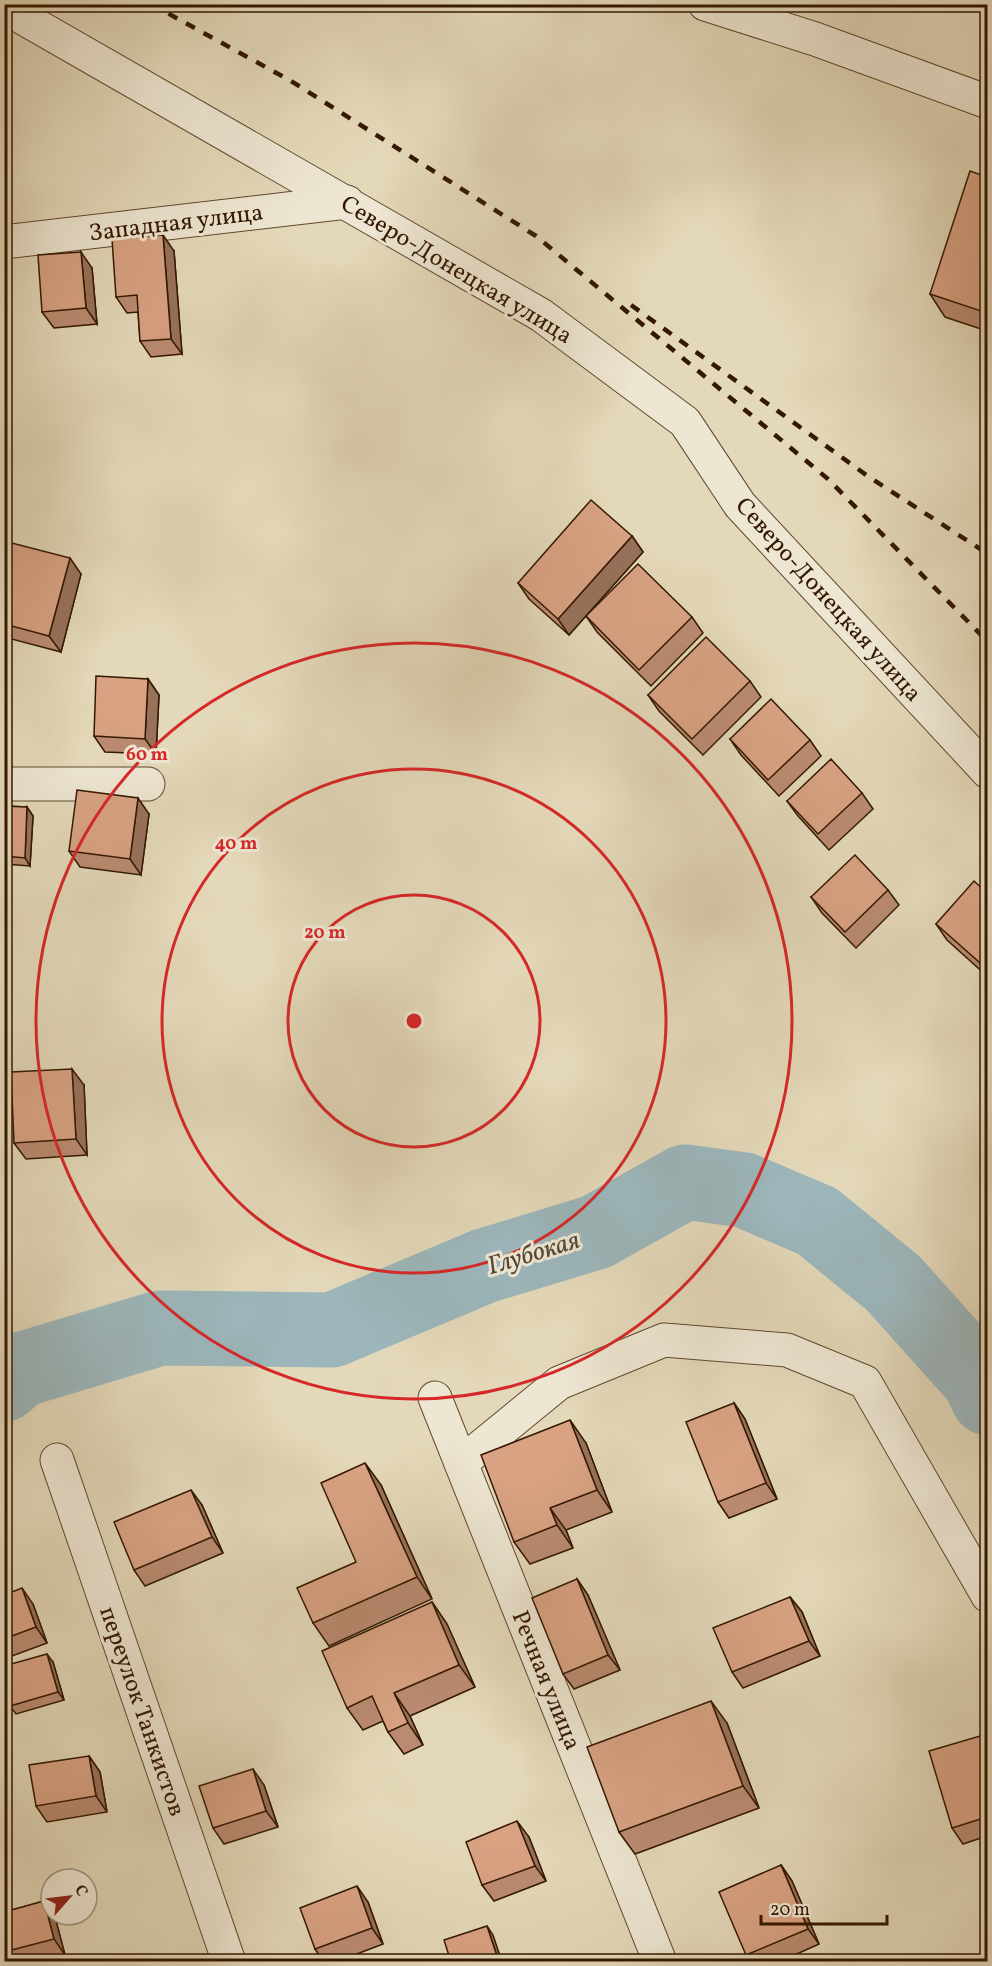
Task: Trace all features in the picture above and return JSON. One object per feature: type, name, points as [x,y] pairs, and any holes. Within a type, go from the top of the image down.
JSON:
[{"type":"street","points":[[705,4],[815,39],[987,102]]},
{"type":"street","name":"Северо-Донецкая улица","points":[[4,7],[541,315],[685,422],[740,506],[987,772]]},
{"type":"street","name":"Западная улица","points":[[4,242],[347,202]]},
{"type":"street","points":[[4,784],[148,784]]},
{"type":"street","points":[[461,1463],[559,1383],[664,1340],[787,1350],[865,1382],[987,1596]]},
{"type":"street","name":"Речная улица","points":[[435,1398],[660,1962]]},
{"type":"street","name":"переулок Танкистов","points":[[57,1460],[229,1962]]},
{"type":"building","points":[[970,171],[987,177],[987,313],[930,294]]},
{"type":"building","points":[[163,235],[171,339],[140,341],[137,295],[116,297],[112,239]]},
{"type":"building","points":[[81,252],[86,308],[42,312],[38,255]]},
{"type":"building","points":[[591,500],[632,536],[558,619],[518,583]]},
{"type":"building","points":[[4,541],[70,558],[49,636],[4,624]]},
{"type":"building","points":[[638,564],[692,617],[639,670],[586,616]]},
{"type":"building","points":[[706,637],[750,681],[692,739],[648,695]]},
{"type":"building","points":[[96,676],[148,679],[145,739],[94,736]]},
{"type":"building","points":[[771,699],[810,740],[768,780],[730,739]]},
{"type":"building","points":[[831,759],[862,793],[818,834],[787,801]]},
{"type":"building","points":[[77,790],[138,798],[130,859],[69,851]]},
{"type":"building","points":[[4,806],[27,807],[25,858],[4,856]]},
{"type":"building","points":[[855,855],[888,890],[845,932],[811,897]]},
{"type":"building","points":[[974,881],[987,893],[987,969],[936,924]]},
{"type":"building","points":[[72,1069],[76,1139],[14,1143],[11,1072]]},
{"type":"building","points":[[734,1403],[766,1483],[718,1502],[686,1422]]},
{"type":"building","points":[[570,1420],[597,1490],[550,1508],[557,1525],[514,1542],[481,1455]]},
{"type":"building","points":[[365,1463],[417,1577],[313,1623],[297,1588],[356,1562],[321,1483]]},
{"type":"building","points":[[191,1490],[212,1537],[134,1570],[114,1522]]},
{"type":"building","points":[[577,1579],[608,1655],[563,1674],[532,1598]]},
{"type":"building","points":[[22,1588],[36,1627],[4,1639],[4,1595]]},
{"type":"building","points":[[790,1597],[809,1641],[732,1672],[713,1628]]},
{"type":"building","points":[[432,1602],[459,1665],[394,1693],[408,1723],[388,1732],[372,1696],[347,1708],[322,1651]]},
{"type":"building","points":[[47,1654],[58,1692],[10,1706],[4,1686],[4,1666]]},
{"type":"building","points":[[711,1701],[743,1786],[619,1832],[587,1747]]},
{"type":"building","points":[[987,1734],[987,1817],[952,1828],[929,1751]]},
{"type":"building","points":[[89,1756],[96,1796],[36,1806],[29,1765]]},
{"type":"building","points":[[253,1769],[266,1811],[213,1828],[199,1786]]},
{"type":"building","points":[[517,1821],[535,1866],[482,1885],[466,1842]]},
{"type":"building","points":[[781,1865],[808,1929],[746,1955],[719,1892]]},
{"type":"building","points":[[357,1886],[372,1928],[315,1949],[300,1908]]},
{"type":"building","points":[[39,1902],[39,1927],[51,1927],[54,1939],[4,1952],[4,1912]]},
{"type":"building","points":[[487,1926],[499,1962],[451,1962],[444,1940]]},
{"type":"waterway","name":"Глубокая","points":[[4,1384],[20,1370],[160,1328],[332,1330],[484,1266],[596,1232],[685,1182],[744,1190],[817,1221],[893,1283],[979,1379],[988,1398]]},
{"type":"railway","points":[[151,4],[291,81],[536,236],[828,479],[988,642]]},
{"type":"railway","points":[[631,305],[869,477],[988,554]]}]
